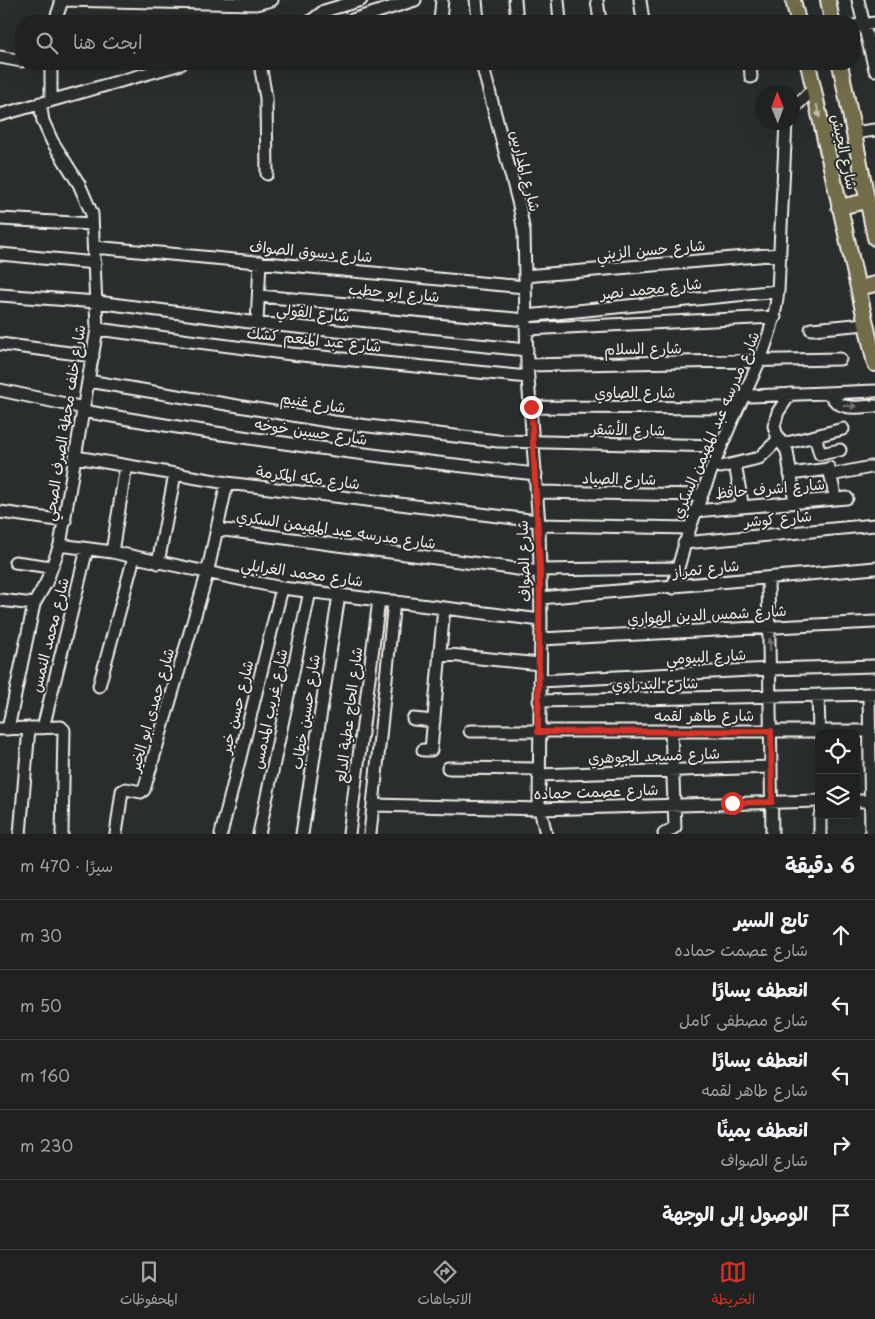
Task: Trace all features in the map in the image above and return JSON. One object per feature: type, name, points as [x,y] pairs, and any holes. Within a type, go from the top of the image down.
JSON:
[{"type":"main road","points":[[793,0],[797,15]]},
{"type":"main road","points":[[828,0],[831,15]]},
{"type":"main road","name":"شارع الجيش","points":[[809,70],[875,364]]},
{"type":"main road","name":"شارع الجيش","points":[[841,70],[875,238]]},
{"type":"main road","points":[[839,207],[867,201]]},
{"type":"main road","points":[[859,288],[875,284]]},
{"type":"street","points":[[57,15],[61,0],[266,3],[272,0]]},
{"type":"street","points":[[315,15],[319,0]]},
{"type":"street","points":[[320,15],[361,0]]},
{"type":"street","points":[[368,15],[414,0]]},
{"type":"street","points":[[441,15],[442,0]]},
{"type":"street","points":[[476,0],[477,15]]},
{"type":"street","points":[[515,0],[517,15]]},
{"type":"street","points":[[558,0],[559,15]]},
{"type":"street","points":[[597,0],[599,15]]},
{"type":"street","points":[[640,0],[642,15]]},
{"type":"street","points":[[858,0],[858,15]]},
{"type":"street","points":[[860,25],[875,23]]},
{"type":"street","points":[[860,30],[875,70]]},
{"type":"street","points":[[0,57],[15,60]]},
{"type":"street","points":[[51,70],[52,100]]},
{"type":"street","points":[[0,115],[160,70]]},
{"type":"street","points":[[261,70],[266,98],[267,174]]},
{"type":"street","name":"شارع المدارس","points":[[484,70],[521,212],[525,282]]},
{"type":"street","points":[[751,70],[752,77]]},
{"type":"street","points":[[800,102],[813,89]]},
{"type":"street","name":"شارع خلف محطة الصرف الصحي","points":[[4,729],[34,604],[52,567],[60,545],[97,329],[94,247],[88,202],[52,142],[43,121],[40,103]]},
{"type":"street","name":"شارع مدرسه عبد المهيمن السكري","points":[[673,588],[684,543],[701,495],[721,446],[760,363],[775,317],[778,291],[786,130]]},
{"type":"street","points":[[854,133],[875,130]]},
{"type":"street","points":[[0,219],[92,224]]},
{"type":"street","name":"شارع دسوق الصواف","points":[[94,247],[260,262],[525,282]]},
{"type":"street","points":[[0,254],[95,263]]},
{"type":"street","name":"شارع حسن الزيني","points":[[525,282],[780,254]]},
{"type":"street","points":[[258,323],[260,262]]},
{"type":"street","name":"شارع الصواف","points":[[525,282],[527,365],[539,523],[541,620],[538,732],[539,809],[546,834]]},
{"type":"street","name":"شارع محمد نصر","points":[[526,322],[778,291]]},
{"type":"street","name":"شارع الفولي","points":[[0,295],[96,302],[258,323],[527,350]]},
{"type":"street","name":"شارع ابو حطب","points":[[259,296],[526,322]]},
{"type":"street","points":[[526,322],[775,317]]},
{"type":"street","points":[[811,329],[866,324]]},
{"type":"street","name":"شارع عبد المنعم كشك","points":[[97,329],[291,354],[528,377]]},
{"type":"street","points":[[0,344],[93,356]]},
{"type":"street","name":"شارع السلام","points":[[527,365],[760,363],[840,360]]},
{"type":"street","name":"شارع غنيم","points":[[88,381],[334,422],[534,443]]},
{"type":"street","name":"شارع حسين خوخه","points":[[0,390],[195,431],[310,448],[536,474]]},
{"type":"street","points":[[750,396],[875,391]]},
{"type":"street","points":[[830,392],[835,401],[844,406],[875,406]]},
{"type":"street","points":[[790,394],[774,421],[775,433],[787,450],[794,496]]},
{"type":"street","name":"شارع الصاوي","points":[[531,407],[738,408]]},
{"type":"street","points":[[722,467],[759,458],[781,442],[843,429]]},
{"type":"street","points":[[815,436],[819,453],[826,454],[840,450]]},
{"type":"street","name":"شارع الأشقر","points":[[534,443],[721,446]]},
{"type":"street","points":[[826,454],[834,491]]},
{"type":"street","name":"شارع مكه المكرمة","points":[[76,457],[227,483],[539,523],[689,528]]},
{"type":"street","points":[[735,464],[742,504]]},
{"type":"street","points":[[112,552],[126,466]]},
{"type":"street","points":[[790,474],[870,467]]},
{"type":"street","points":[[158,563],[175,474]]},
{"type":"street","points":[[207,574],[227,483]]},
{"type":"street","name":"شارع الصياد","points":[[537,492],[701,495]]},
{"type":"street","name":"شارع اشرف حافظ","points":[[695,511],[847,498]]},
{"type":"street","points":[[0,512],[65,521]]},
{"type":"street","name":"شارع كوشر","points":[[684,543],[875,525]]},
{"type":"street","name":"شارع مدرسه عبد المهيمن السكري","points":[[217,529],[540,571],[678,568]]},
{"type":"street","name":"شارع محمد الغرابلي","points":[[60,545],[112,552],[207,574],[282,588],[541,620]]},
{"type":"street","name":"شارع محمد النمس","points":[[43,728],[87,549]]},
{"type":"street","points":[[99,686],[134,557]]},
{"type":"street","points":[[15,562],[52,567]]},
{"type":"street","name":"شارع تمراز","points":[[540,598],[673,588],[875,568]]},
{"type":"street","name":"شارع حمدى ابو الخير","points":[[116,834],[123,790],[139,792],[144,790],[207,574]]},
{"type":"street","points":[[768,578],[771,669],[772,834]]},
{"type":"street","name":"شارع حسن خير","points":[[221,834],[282,588]]},
{"type":"street","name":"شارع غريب المدمس","points":[[259,834],[310,591]]},
{"type":"street","name":"شارع حسين خطاب","points":[[302,834],[339,595]]},
{"type":"street","points":[[0,600],[34,604]]},
{"type":"street","name":"شارع الحاج عطية الدلع","points":[[349,834],[379,600]]},
{"type":"street","points":[[370,834],[394,601]]},
{"type":"street","points":[[423,750],[431,750],[444,608]]},
{"type":"street","name":"شارع شمس الدين الهواري","points":[[541,639],[875,622]]},
{"type":"street","points":[[440,654],[540,664]]},
{"type":"street","name":"شارع البيومي","points":[[540,681],[771,669],[875,666]]},
{"type":"street","points":[[871,834],[873,801],[870,731],[872,694]]},
{"type":"street","name":"شارع البدراوي","points":[[539,701],[872,694]]},
{"type":"street","points":[[818,696],[819,729]]},
{"type":"street","points":[[413,719],[434,721]]},
{"type":"street","points":[[20,834],[29,728]]},
{"type":"street","points":[[4,729],[62,728],[62,834]]},
{"type":"street","name":"شارع طاهر لقمه","points":[[470,731],[815,732]]},
{"type":"street","points":[[664,834],[674,827],[671,731]]},
{"type":"street","name":"شارع طاهر لقمه","points":[[860,731],[870,731]]},
{"type":"street","name":"شارع مسجد الجوهري","points":[[448,768],[538,772],[771,768]]},
{"type":"street","name":"شارع عصمت حماده","points":[[374,805],[539,809],[815,801]]},
{"type":"street","points":[[860,801],[873,801]]},
{"type":"street","points":[[820,819],[820,834]]},
{"type":"route","points":[[531,407],[540,570],[541,620],[538,732],[771,731],[772,802],[732,803]]}]
